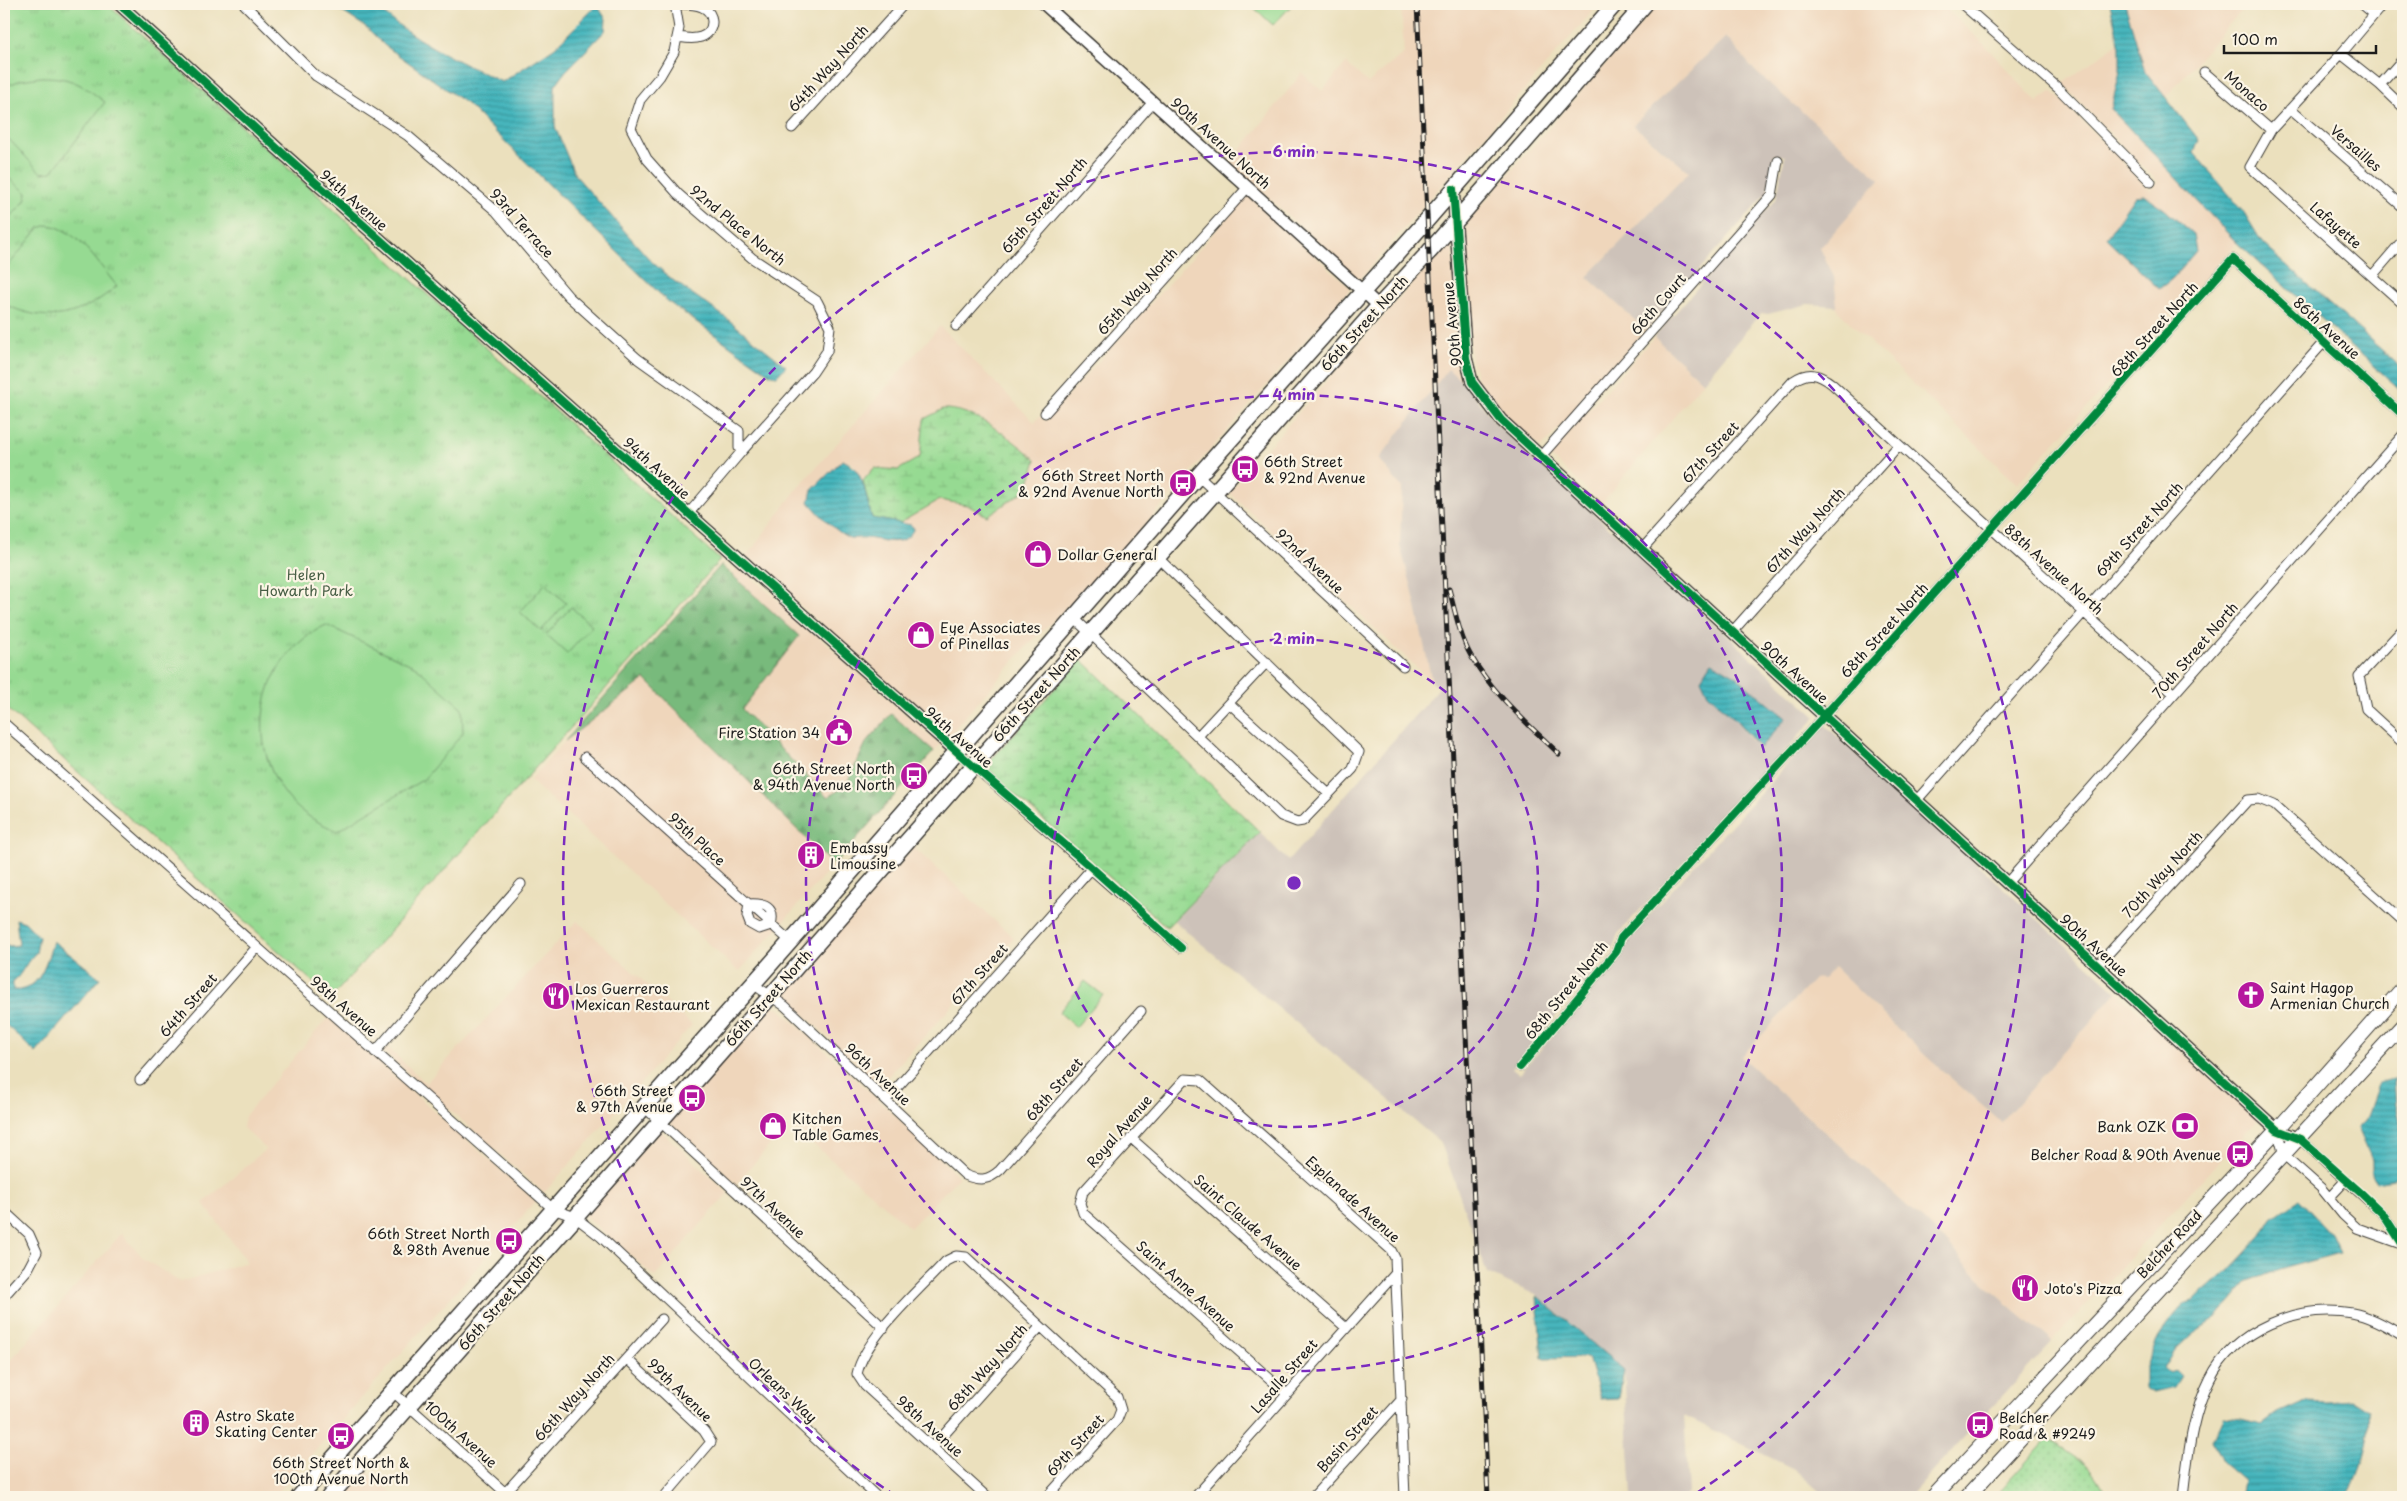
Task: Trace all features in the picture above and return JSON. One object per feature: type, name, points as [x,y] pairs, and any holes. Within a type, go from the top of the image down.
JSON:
[{"type":"main road","name":"66th Street North","points":[[299,1497],[1615,4]]},
{"type":"main road","name":"66th Street North","points":[[329,1497],[972,766],[1457,220],[1645,4]]},
{"type":"main road","points":[[1567,58],[1584,74]]},
{"type":"main road","name":"Belcher Road","points":[[1933,1497],[2277,1130],[2403,988]]},
{"type":"main road","name":"Belcher Road","points":[[1966,1497],[2300,1139],[2403,1025]]},
{"type":"street","name":"94th Avenue","points":[[119,4],[279,150],[972,766],[1092,868],[1181,948]]},
{"type":"street","name":"93rd Terrace","points":[[244,4],[316,76],[408,136],[496,211],[568,296],[638,359],[739,431],[739,448],[742,451]]},
{"type":"street","name":"92nd Place North","points":[[675,4],[679,28],[674,52],[660,76],[640,100],[631,128],[647,159],[678,194],[752,258],[817,301],[830,326],[827,351],[814,372],[689,513]]},
{"type":"street","points":[[675,4],[700,6],[709,12],[712,21],[710,30],[703,36],[687,39],[677,37]]},
{"type":"street","name":"64th Way North","points":[[792,128],[904,4]]},
{"type":"street","name":"90th Avenue North","points":[[1044,4],[1379,306]]},
{"type":"street","points":[[1962,4],[2058,88],[2151,182]]},
{"type":"street","points":[[2362,4],[2374,14]]},
{"type":"street","points":[[2271,130],[2341,54],[2383,4]]},
{"type":"street","points":[[2341,54],[2380,85],[2403,107]]},
{"type":"street","points":[[2380,85],[2403,59]]},
{"type":"street","name":"Monaco","points":[[2204,72],[2271,130]]},
{"type":"street","name":"65th Street North","points":[[956,326],[1153,102]]},
{"type":"street","name":"Versailles","points":[[2290,109],[2403,207]]},
{"type":"street","name":"Lafayette","points":[[2271,130],[2250,168],[2403,304]]},
{"type":"street","name":"66th Court","points":[[1541,456],[1772,195],[1778,161]]},
{"type":"street","name":"65th Way North","points":[[1045,413],[1248,187]]},
{"type":"street","name":"90th Avenue","points":[[1453,189],[1457,220],[1464,343],[1472,382],[1501,420],[2277,1130],[2300,1139]]},
{"type":"street","points":[[2372,276],[2403,240]]},
{"type":"street","name":"86th Avenue","points":[[2233,259],[2403,415]]},
{"type":"street","name":"68th Street North","points":[[1520,1067],[1616,952],[1621,938],[1824,716],[2233,259]]},
{"type":"street","name":"69th Street North","points":[[1916,801],[2324,342]]},
{"type":"street","name":"88th Avenue North","points":[[1800,376],[1812,373],[1822,376],[2174,694]]},
{"type":"street","name":"67th Street","points":[[1642,548],[1792,381],[1800,376]]},
{"type":"street","name":"70th Street North","points":[[2007,883],[2403,435]]},
{"type":"street","name":"67th Way North","points":[[1732,632],[1898,446]]},
{"type":"street","name":"92nd Avenue","points":[[1198,476],[1403,666]]},
{"type":"street","points":[[1074,618],[1289,821],[1297,822],[1303,820],[1353,769],[1359,752],[1157,557]]},
{"type":"street","points":[[2403,629],[2359,676],[2366,709],[2403,742]]},
{"type":"street","points":[[1198,736],[1267,662]]},
{"type":"street","points":[[1229,703],[1329,794]]},
{"type":"street","name":"98th Avenue","points":[[4,723],[553,1209],[575,1217],[601,1237],[670,1302]]},
{"type":"street","name":"95th Place","points":[[585,757],[790,941]]},
{"type":"street","name":"70th Way North","points":[[2097,966],[2248,800],[2260,798],[2274,805],[2403,921]]},
{"type":"street","name":"67th Street","points":[[887,1099],[1092,868]]},
{"type":"street","points":[[375,1052],[521,884]]},
{"type":"street","points":[[749,904],[747,916],[750,924],[759,929],[771,925]]},
{"type":"street","name":"64th Street","points":[[140,1080],[256,948]]},
{"type":"street","name":"96th Avenue","points":[[753,984],[769,997],[785,1006],[887,1099],[965,1175],[975,1180],[985,1180]]},
{"type":"street","name":"68th Street","points":[[985,1180],[1000,1170],[1141,1011]]},
{"type":"street","name":"Esplanade Avenue","points":[[1176,1087],[1185,1079],[1200,1080],[1391,1250],[1395,1258],[1396,1274],[1406,1497]]},
{"type":"street","name":"Royal Avenue","points":[[1083,1192],[1176,1087]]},
{"type":"street","name":"97th Avenue","points":[[643,1106],[884,1328]]},
{"type":"street","points":[[2277,1130],[2284,1156],[2329,1198],[2357,1228],[2402,1245]]},
{"type":"street","name":"Saint Claude Avenue","points":[[1131,1138],[1346,1327]]},
{"type":"street","points":[[2300,1139],[2383,1214],[2402,1245]]},
{"type":"street","points":[[2329,1198],[2346,1180]]},
{"type":"street","name":"Saint Anne Avenue","points":[[1083,1192],[1080,1203],[1083,1213],[1287,1394]]},
{"type":"street","points":[[4,1211],[29,1234],[37,1252],[28,1269],[4,1296]]},
{"type":"street","points":[[884,1328],[946,1261],[956,1256],[966,1257],[1040,1327]]},
{"type":"street","name":"Lasalle Street","points":[[1195,1497],[1346,1327],[1396,1274]]},
{"type":"street","name":"Orleans Way","points":[[670,1302],[877,1497]]},
{"type":"street","points":[[2183,1497],[2194,1422],[2210,1380],[2220,1363],[2238,1343],[2260,1328],[2290,1316],[2321,1311],[2353,1313],[2403,1336]]},
{"type":"street","name":"66th Way North","points":[[508,1495],[662,1319]]},
{"type":"street","name":"69th Street","points":[[1040,1327],[1117,1397],[1121,1410],[1117,1420],[1047,1497]]},
{"type":"street","name":"68th Way North","points":[[933,1447],[1040,1327]]},
{"type":"street","name":"98th Avenue","points":[[884,1328],[860,1360],[857,1374],[866,1386],[987,1497]]},
{"type":"street","name":"99th Avenue","points":[[628,1359],[704,1431],[711,1442],[664,1497]]},
{"type":"street","name":"100th Avenue","points":[[392,1392],[508,1495]]},
{"type":"street","name":"Basin Street","points":[[1313,1497],[1402,1399]]},
{"type":"shaded area","points":[[1401,4],[1599,4],[1359,280],[1230,163],[1302,73],[1322,91],[1346,63],[1368,83],[1404,53]]},
{"type":"shaded area","points":[[1658,4],[1943,4],[1950,13],[1980,40],[2037,102],[2052,91],[2150,190],[2158,182],[2062,84],[2119,42],[2120,71],[2111,109],[2237,243],[2017,484],[1837,310],[1834,277],[1820,248],[1756,72],[1726,37],[1633,125],[1689,172],[1587,277],[1646,330],[1541,448],[1505,416],[1477,379],[1471,357],[1463,226]]},
{"type":"shaded area","points":[[2125,4],[2247,4],[2166,97],[2145,71]]},
{"type":"shaded area","points":[[1726,37],[1756,72],[1880,179],[1820,248],[1834,277],[1837,306],[1808,304],[1768,314],[1761,313],[1703,382],[1654,337],[1776,199],[1785,156],[1774,155],[1767,193],[1646,330],[1587,277],[1689,172],[1633,125]]},
{"type":"shaded area","points":[[1248,195],[1351,288],[1102,574],[1029,644],[948,736],[746,557],[797,489],[940,326],[1034,422],[1040,416],[1045,421]],"holes":[[[943,409],[953,409],[974,418],[1015,441],[967,505],[939,500],[900,523],[910,525],[891,541],[850,538],[812,490],[842,460],[852,463],[863,481],[874,468],[898,470],[920,457],[924,419]]]},
{"type":"shaded area","points":[[1452,238],[1460,360],[1470,389],[1448,370],[1379,459],[1402,488],[1400,546],[1412,588],[1432,682],[1229,492]]},
{"type":"shaded area","points":[[1654,337],[1703,382],[1602,503],[1549,455]]},
{"type":"shaded area","points":[[1448,369],[1470,389],[1497,425],[1816,717],[1618,934],[1612,950],[1512,1068],[1520,1074],[1620,956],[1626,940],[1824,724],[2117,992],[2001,1122],[1927,1057],[1834,967],[1823,979],[1815,978],[1741,1057],[1945,1240],[1982,1282],[2052,1342],[1909,1497],[1826,1497],[1794,1469],[1684,1416],[1689,1492],[1684,1497],[1632,1497],[1624,1370],[1538,1296],[1487,1273],[1441,1143],[1174,921],[1260,832],[1288,861],[1439,688],[1432,682],[1412,588],[1400,546],[1402,488],[1379,459]],"holes":[[[1708,694],[1786,718],[1752,741],[1737,721]]]},
{"type":"shaded area","points":[[739,566],[940,745],[934,751],[891,714],[866,743],[845,787],[827,797],[742,709],[799,636],[732,575]]},
{"type":"shaded area","points":[[645,679],[833,865],[739,972],[530,780],[565,741]]},
{"type":"shaded area","points":[[913,847],[1014,938],[880,1085],[789,1001],[780,996]]},
{"type":"shaded area","points":[[577,921],[692,1025],[544,1193],[383,1051],[387,1047],[426,1083]]},
{"type":"shaded area","points":[[1834,967],[1927,1057],[2001,1122],[2117,992],[2257,1120],[2052,1342],[1982,1282],[1945,1240],[1741,1057],[1815,978],[1823,979]]},
{"type":"shaded area","points":[[772,1005],[781,1010],[959,1177],[910,1228],[789,1123],[736,1184],[668,1121]]},
{"type":"shaded area","points":[[328,1017],[536,1201],[274,1497],[4,1497],[4,1368],[122,1233],[143,1258],[180,1282],[247,1262],[203,1203],[266,1149],[243,1128],[245,1116]]},
{"type":"shaded area","points":[[660,1130],[728,1193],[655,1277],[584,1215]]},
{"type":"shaded area","points":[[362,1468],[397,1497],[336,1497]]},
{"type":"green space","name":"Helen Howarth Park","points":[[4,4],[107,4],[720,560],[331,998],[4,706]]},
{"type":"green space","points":[[1256,4],[1293,4],[1273,25],[1253,7]]},
{"type":"green space","points":[[41,77],[69,80],[89,90],[105,102],[52,172],[41,173],[4,134],[4,87],[21,80]]},
{"type":"green space","points":[[4,174],[27,193],[25,201],[4,224]]},
{"type":"green space","points":[[48,225],[69,233],[78,240],[117,286],[90,305],[77,311],[63,314],[49,316],[35,314],[20,311],[4,304],[4,271],[39,228]]},
{"type":"green space","points":[[943,409],[967,413],[980,419],[1027,452],[1036,460],[1029,483],[1020,494],[987,516],[967,505],[939,500],[900,523],[872,518],[863,481],[874,468],[898,470],[920,457],[924,419]]},
{"type":"green space","points":[[721,565],[799,636],[742,709],[827,797],[845,787],[866,743],[891,714],[934,751],[833,865],[645,679],[565,741]]},
{"type":"green space","points":[[545,584],[566,603],[541,631],[520,612]]},
{"type":"green space","points":[[571,607],[592,626],[567,654],[546,635]]},
{"type":"green space","points":[[326,625],[416,667],[462,708],[463,733],[424,779],[337,831],[312,818],[290,800],[275,778],[266,754],[263,728],[265,704],[273,680],[285,658],[303,639]]},
{"type":"green space","points":[[1081,659],[1260,832],[1167,927],[984,768]]},
{"type":"green space","points":[[1085,981],[1103,995],[1076,1027],[1059,1012]]},
{"type":"green space","points":[[2047,1439],[2083,1462],[2097,1478],[2106,1497],[1994,1497]]},
{"type":"water","points":[[330,4],[374,4],[388,17],[419,39],[502,82],[554,48],[597,5],[606,19],[605,31],[565,72],[555,86],[555,127],[575,175],[651,261],[674,281],[725,317],[786,366],[777,376],[771,375],[667,301],[467,104],[384,45],[366,27]]},
{"type":"water","points":[[2110,4],[2125,4],[2145,71],[2199,140],[2194,153],[2243,211],[2263,244],[2403,369],[2403,392],[2235,241],[2111,109],[2120,71],[2120,47]]},
{"type":"water","points":[[2144,195],[2163,208],[2193,234],[2196,251],[2172,279],[2159,289],[2106,238],[2135,196]]},
{"type":"water","points":[[842,460],[850,464],[860,476],[872,518],[911,525],[914,528],[910,535],[905,539],[894,542],[850,538],[822,517],[809,502],[812,490]]},
{"type":"water","points":[[1712,662],[1734,675],[1786,718],[1760,748],[1737,721],[1708,694],[1701,679]]},
{"type":"water","points":[[16,919],[25,922],[39,937],[36,953],[13,982],[13,990],[30,986],[36,981],[45,966],[53,941],[100,978],[36,1053],[4,1023],[4,943],[9,946],[19,945]]},
{"type":"water","points":[[2394,1079],[2396,1106],[2403,1133],[2403,1172],[2398,1178],[2376,1182],[2372,1173],[2372,1160],[2358,1128],[2365,1121],[2379,1083]]},
{"type":"water","points":[[2299,1199],[2331,1234],[2340,1253],[2279,1270],[2247,1282],[2215,1319],[2193,1333],[2175,1350],[2164,1368],[2170,1373],[2175,1370],[2181,1376],[2174,1387],[2154,1392],[2145,1387],[2145,1366],[2166,1324],[2183,1304],[2194,1301],[2228,1271],[2262,1235],[2272,1218]]},
{"type":"water","points":[[1537,1296],[1624,1370],[1619,1398],[1600,1399],[1588,1357],[1542,1358]]},
{"type":"water","points":[[2350,1400],[2368,1411],[2368,1434],[2364,1455],[2348,1497],[2241,1497],[2244,1481],[2222,1462],[2212,1441],[2223,1417],[2263,1424],[2278,1413],[2305,1401]]},
{"type":"railway","points":[[1417,4],[1488,1497]]},
{"type":"railway","points":[[1449,589],[1464,641],[1480,670],[1511,708],[1559,754]]},
{"type":"cycle path","points":[[119,4],[279,150],[1181,948]]},
{"type":"cycle path","points":[[1453,189],[1466,358],[1472,382],[1501,420],[2277,1130],[2300,1139],[2361,1193],[2383,1214],[2403,1245]]},
{"type":"cycle path","points":[[1520,1067],[1616,952],[1621,938],[1824,716],[2233,259],[2403,415]]},
{"type":"place","name":"66th Street & 92nd Avenue","points":[[1245,469]]},
{"type":"place","name":"66th Street North & 92nd Avenue North","points":[[1183,483]]},
{"type":"place","name":"Dollar General","points":[[1038,554]]},
{"type":"place","name":"Eye Associates of Pinellas","points":[[921,635]]},
{"type":"place","name":"Fire Station 34","points":[[839,732]]},
{"type":"place","name":"66th Street North & 94th Avenue North","points":[[914,776]]},
{"type":"place","name":"Embassy Limousine","points":[[811,855]]},
{"type":"place","name":"Saint Hagop Armenian Church","points":[[2251,995]]},
{"type":"place","name":"Los Guerreros Mexican Restaurant","points":[[556,996]]},
{"type":"place","name":"66th Street & 97th Avenue","points":[[692,1098]]},
{"type":"place","name":"Kitchen Table Games","points":[[773,1126]]},
{"type":"place","name":"Bank OZK","points":[[2185,1126]]},
{"type":"place","name":"Belcher Road & 90th Avenue","points":[[2240,1154]]},
{"type":"place","name":"66th Street North & 98th Avenue","points":[[509,1241]]},
{"type":"place","name":"Joto's Pizza","points":[[2025,1288]]},
{"type":"place","name":"Astro Skate Skating Center","points":[[196,1423]]},
{"type":"place","name":"Belcher Road & #9249","points":[[1980,1425]]},
{"type":"place","name":"66th Street North & 100th Avenue North","points":[[341,1436]]}]
